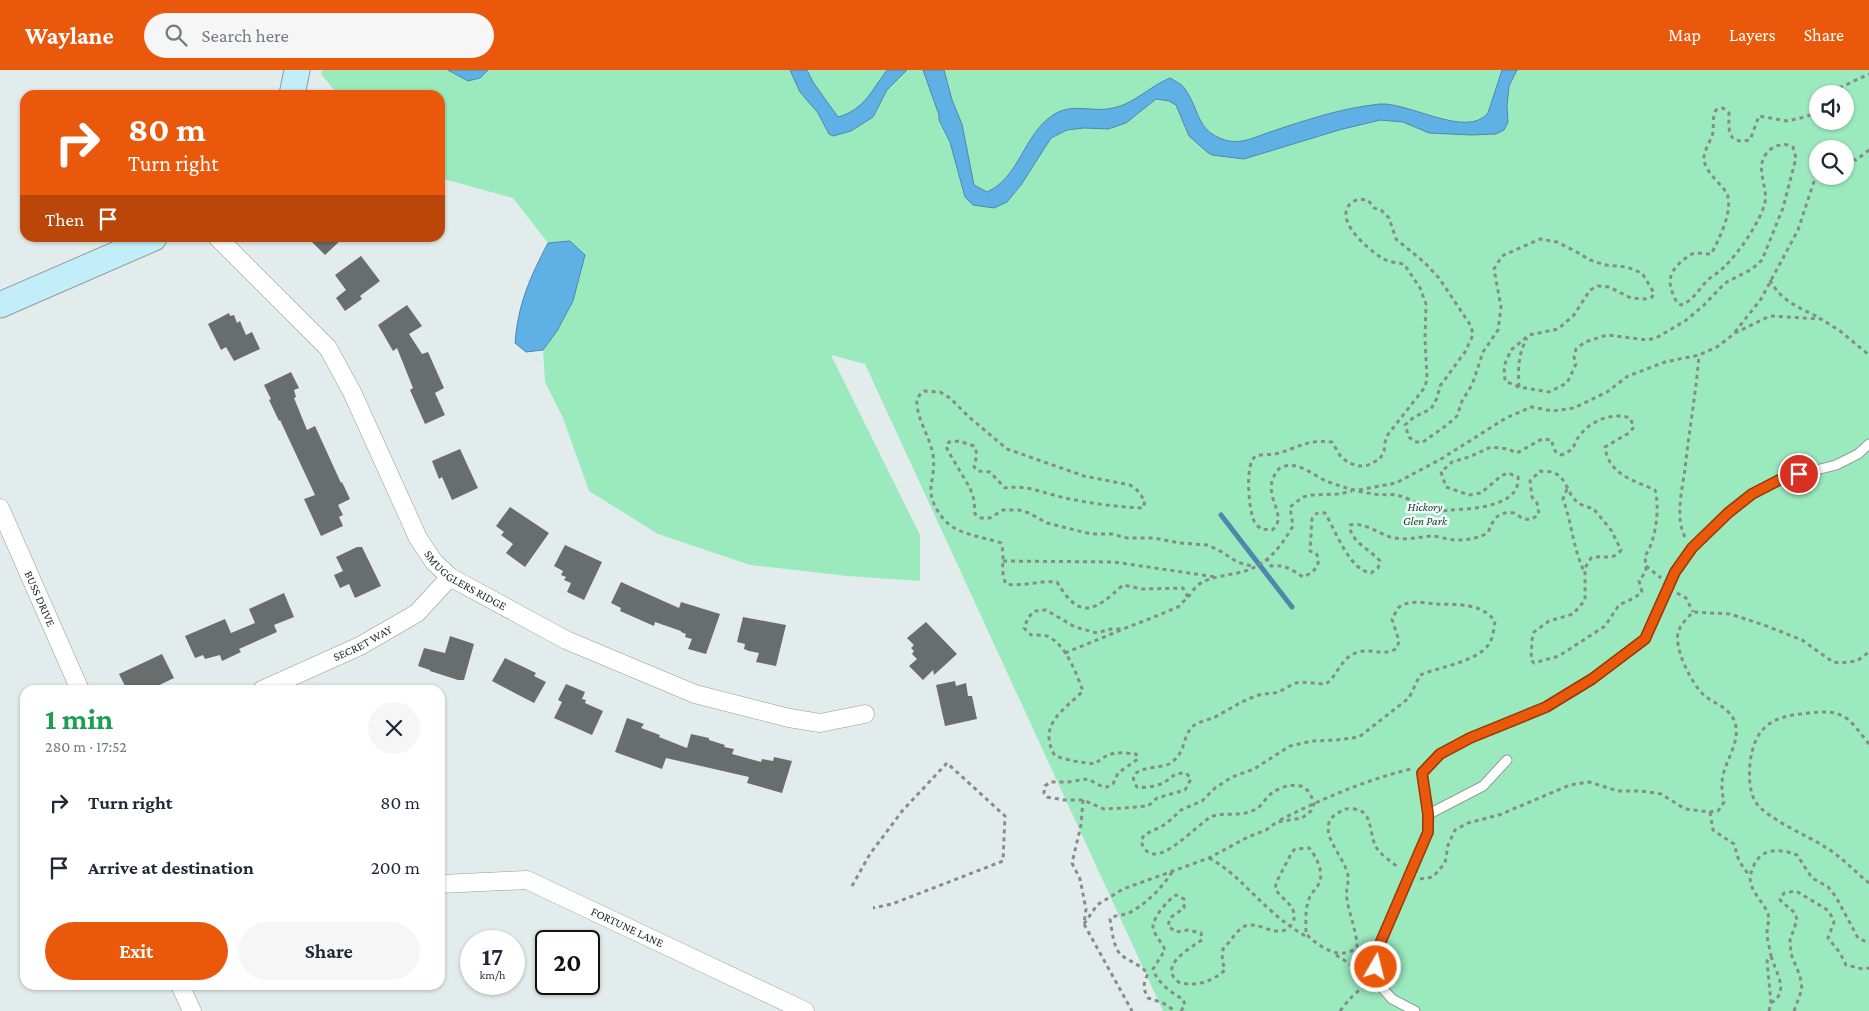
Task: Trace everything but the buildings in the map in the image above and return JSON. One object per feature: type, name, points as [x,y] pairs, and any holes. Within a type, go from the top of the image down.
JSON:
[{"type":"street","points":[[293,90],[298,70]]},
{"type":"street","points":[[0,305],[145,242]]},
{"type":"street","name":"SMUGGLERS RIDGE","points":[[222,242],[328,348],[352,392],[418,538],[434,562],[450,577],[566,640],[695,694],[789,718],[820,723],[865,714]]},
{"type":"street","name":"BUSS DRIVE","points":[[0,508],[78,685]]},
{"type":"street","name":"SECRET WAY","points":[[273,685],[360,646],[417,613],[450,577]]},
{"type":"street","name":"FORTUNE LANE","points":[[445,884],[527,880],[805,1011]]},
{"type":"street","points":[[187,990],[192,1011]]},
{"type":"lane","points":[[1415,1011],[1392,999],[1377,982],[1376,953],[1428,832],[1428,814],[1422,773],[1426,768],[1440,754],[1470,738],[1546,707],[1592,679],[1645,639],[1675,572],[1692,548],[1728,513],[1752,494],[1781,479],[1836,465],[1858,454],[1869,444]]},
{"type":"lane","points":[[1428,814],[1483,786],[1507,760]]},
{"type":"path","points":[[1845,85],[1869,74]]},
{"type":"path","points":[[1265,560],[1268,560],[1271,566],[1279,564],[1288,567],[1303,578],[1311,574],[1316,568],[1318,556],[1316,552],[1310,551],[1312,519],[1314,514],[1318,512],[1325,514],[1355,565],[1364,572],[1371,573],[1378,568],[1380,561],[1373,552],[1354,539],[1350,531],[1350,525],[1358,524],[1393,538],[1417,539],[1433,536],[1461,541],[1474,540],[1488,533],[1493,520],[1499,514],[1514,513],[1524,520],[1530,520],[1539,514],[1536,503],[1532,498],[1530,481],[1540,471],[1552,472],[1562,478],[1572,497],[1582,507],[1593,508],[1611,530],[1621,550],[1611,558],[1591,558],[1585,568],[1585,600],[1572,614],[1549,622],[1534,632],[1531,660],[1534,663],[1559,656],[1604,626],[1620,605],[1642,592],[1639,581],[1646,570],[1645,556],[1651,548],[1655,536],[1658,500],[1655,490],[1617,472],[1606,454],[1605,448],[1630,433],[1634,427],[1630,418],[1615,415],[1593,423],[1580,434],[1573,450],[1562,455],[1557,454],[1553,448],[1552,440],[1542,440],[1517,453],[1508,449],[1490,447],[1468,458],[1452,462],[1442,472],[1446,487],[1468,495],[1481,493],[1500,476],[1508,473],[1518,477],[1519,483],[1516,489],[1507,498],[1491,505],[1469,510],[1435,511],[1418,502],[1398,495],[1376,495],[1354,490],[1324,480],[1300,468],[1290,466],[1280,468],[1274,476],[1271,485],[1271,497],[1278,512],[1279,522],[1272,530],[1261,529],[1254,522],[1249,490],[1251,461],[1256,456],[1275,454],[1318,440],[1332,442],[1341,457],[1349,463],[1359,466],[1368,465],[1380,460],[1384,451],[1386,437],[1425,387],[1427,378],[1426,304],[1420,288],[1404,264],[1383,259],[1369,248],[1349,227],[1346,214],[1348,206],[1354,200],[1368,200],[1374,208],[1381,210],[1388,218],[1396,239],[1424,262],[1439,278],[1471,326],[1473,335],[1465,352],[1440,386],[1437,398],[1431,409],[1414,417],[1406,425],[1409,437],[1416,442],[1422,442],[1430,438],[1457,416],[1462,401],[1472,385],[1483,352],[1498,330],[1500,308],[1494,269],[1502,256],[1540,239],[1556,242],[1590,260],[1627,267],[1642,273],[1654,293],[1652,297],[1645,299],[1631,298],[1609,287],[1598,286],[1590,290],[1574,315],[1558,329],[1529,335],[1511,350],[1504,366],[1505,380],[1510,384],[1549,392],[1567,383],[1576,364],[1574,357],[1576,349],[1585,342],[1607,335],[1647,340],[1656,338],[1691,316],[1725,283],[1752,269],[1762,260],[1783,208],[1796,158],[1793,147],[1790,145],[1785,144],[1774,147],[1766,154],[1762,165],[1762,176],[1766,189],[1765,201],[1759,219],[1725,267],[1706,282],[1688,302],[1681,305],[1677,303],[1672,293],[1669,278],[1675,268],[1694,253],[1711,254],[1719,239],[1729,206],[1727,194],[1705,165],[1703,159],[1707,144],[1713,135],[1712,117],[1716,110],[1723,108],[1729,113],[1728,129],[1732,137],[1741,142],[1750,140],[1759,116],[1787,121],[1809,115]]},
{"type":"path","points":[[1854,159],[1856,160],[1869,150]]},
{"type":"path","points":[[1735,333],[1761,299],[1798,230],[1813,185]]},
{"type":"path","points":[[1770,280],[1776,292],[1789,302],[1840,331],[1869,355]]},
{"type":"path","points":[[1065,653],[1178,607],[1197,585],[1237,574],[1265,560],[1281,546],[1293,526],[1290,507],[1302,497],[1339,494],[1396,483],[1441,459],[1506,418],[1532,408],[1552,411],[1574,408],[1606,392],[1628,376],[1665,362],[1698,355],[1717,347],[1735,333],[1770,316],[1821,319]]},
{"type":"path","points":[[1519,386],[1518,368],[1523,346],[1529,335]]},
{"type":"path","points":[[1692,548],[1684,535],[1681,524],[1680,504],[1698,355]]},
{"type":"path","points":[[1188,597],[1183,588],[1142,589],[1123,585],[1106,600],[1092,608],[1076,606],[1065,596],[1057,582],[1049,581],[1016,586],[1006,584],[1001,575],[1003,548],[1001,543],[957,530],[943,519],[932,502],[930,488],[934,470],[933,456],[928,435],[918,412],[916,401],[919,395],[924,391],[940,392],[950,398],[1007,449],[1084,476],[1130,485],[1138,490],[1146,501],[1143,508],[1126,507],[1069,499],[1015,486],[1005,488],[990,472],[978,471],[974,467],[977,454],[974,446],[959,441],[950,442],[946,446],[948,451],[970,488],[974,500],[975,514],[981,518],[990,518],[1003,510],[1019,510],[1030,513],[1047,523],[1091,534],[1112,534],[1127,538],[1154,538],[1208,546],[1222,552],[1237,562],[1254,567]]},
{"type":"path","points":[[1568,489],[1562,499],[1568,513],[1577,556],[1585,575]]},
{"type":"path","points":[[1002,561],[1114,562],[1217,578]]},
{"type":"path","points":[[1646,566],[1668,586],[1686,598],[1693,612]]},
{"type":"path","points":[[1124,629],[1110,629],[1096,633],[1075,627],[1046,610],[1034,611],[1028,618],[1024,628],[1031,635],[1045,635],[1054,640],[1070,660],[1083,691],[1060,711],[1048,732],[1051,748],[1055,756],[1095,764],[1104,756],[1116,752],[1136,754],[1138,759],[1118,773],[1113,784],[1107,787],[1103,787],[1088,779],[1050,782],[1045,786],[1044,793],[1047,797],[1064,800],[1083,800],[1104,809],[1148,806],[1158,798],[1185,790],[1191,779],[1186,773],[1172,775],[1161,784],[1142,788],[1136,787],[1134,776],[1139,771],[1147,768],[1157,768],[1168,764],[1181,754],[1186,738],[1194,726],[1214,718],[1237,703],[1260,695],[1276,693],[1297,683],[1326,684],[1336,674],[1344,659],[1360,651],[1392,652],[1397,648],[1399,641],[1392,619],[1398,608],[1410,603],[1456,604],[1489,613],[1495,621],[1489,644],[1477,654],[1459,663],[1420,675],[1409,698],[1359,737],[1312,741],[1290,746],[1254,769],[1232,777],[1202,801],[1181,810],[1166,824],[1144,835],[1141,841],[1144,849],[1149,853],[1157,855],[1166,852],[1211,817],[1239,815],[1257,809],[1272,793],[1284,786],[1300,785],[1309,791],[1314,804],[1311,811],[1302,818],[1278,822]]},
{"type":"path","points":[[1693,612],[1730,614],[1764,625],[1802,640],[1833,662],[1857,661],[1869,652]]},
{"type":"path","points":[[1210,858],[1223,865],[1268,909],[1290,927],[1339,954],[1352,952],[1357,947],[1346,895],[1348,886],[1346,865],[1333,847],[1328,834],[1328,828],[1336,814],[1348,808],[1360,810],[1366,815],[1375,846],[1408,876],[1420,879],[1433,877],[1445,863],[1448,845],[1455,830],[1461,826],[1468,822],[1499,815],[1570,786],[1589,782],[1618,791],[1641,791],[1661,794],[1686,809],[1718,811],[1724,802],[1721,789],[1723,775],[1731,756],[1736,736],[1734,720],[1724,707],[1704,696],[1682,660],[1678,643],[1679,630],[1693,612]]},
{"type":"path","points":[[1869,744],[1846,718],[1829,711],[1793,714],[1767,724],[1755,739],[1749,772],[1750,787],[1755,800],[1764,811],[1826,847],[1869,883]]},
{"type":"path","points":[[852,886],[870,854],[903,810],[948,763],[1005,816],[1003,861],[892,904],[873,908]]},
{"type":"path","points":[[1084,924],[1097,905],[1123,888],[1210,858],[1314,804],[1379,777],[1412,768],[1426,768]]},
{"type":"path","points":[[1083,800],[1081,825],[1072,863],[1081,886],[1086,909],[1084,924],[1132,1011]]},
{"type":"path","points":[[1710,812],[1713,830],[1734,844],[1740,860],[1750,875],[1751,885],[1768,914],[1767,933],[1771,956],[1782,988],[1779,997],[1771,1003]]},
{"type":"path","points":[[1181,1011],[1185,1005],[1183,999],[1172,994],[1155,975],[1153,969],[1165,950],[1153,930],[1153,924],[1169,898],[1176,895],[1184,899],[1184,908],[1170,918],[1168,926],[1176,932],[1188,930],[1201,934],[1202,940],[1183,952],[1173,964],[1172,971],[1175,978],[1180,983],[1202,983],[1216,979],[1225,970],[1222,960],[1223,949],[1241,928],[1253,925],[1273,932],[1282,931],[1290,927],[1295,919],[1294,912],[1275,888],[1282,871],[1295,849],[1309,848],[1316,856],[1320,883],[1311,892],[1307,903],[1306,928],[1308,936],[1377,982]]},
{"type":"path","points":[[1750,875],[1757,859],[1767,852],[1776,850],[1797,855],[1812,878],[1828,888],[1836,897],[1858,938],[1869,944]]},
{"type":"path","points":[[1172,872],[1155,895],[1127,914],[1113,916],[1110,919],[1118,950],[1123,956],[1143,967],[1148,974],[1144,982],[1144,990],[1148,998],[1163,1002],[1175,1011]]},
{"type":"path","points":[[1794,1011],[1802,989],[1800,976],[1791,954],[1790,940],[1797,920],[1795,913],[1780,900],[1784,893],[1796,891],[1826,909],[1834,922],[1828,938],[1840,953],[1846,965],[1863,969],[1869,968]]},
{"type":"path","points":[[1769,1011],[1771,1003],[1767,962],[1771,956]]},
{"type":"path","points":[[1340,1011],[1360,989],[1377,982]]},
{"type":"green space","name":"Hickory Glen Park","points":[[322,70],[1869,70],[1869,1011],[1163,1011],[865,364],[831,355],[920,535],[920,581],[847,576],[750,565],[658,534],[589,491],[563,418],[545,382],[543,350],[557,331],[573,301],[570,241],[548,243],[513,198],[445,179],[445,90],[334,90],[321,74]]},
{"type":"water","points":[[448,70],[488,70],[480,78],[468,81]]},
{"type":"water","points":[[790,70],[807,70],[813,82],[838,117],[855,110],[872,92],[887,70],[907,70],[887,90],[873,117],[851,131],[833,136],[829,134],[818,113],[800,92]]},
{"type":"water","points":[[923,70],[944,70],[952,100],[962,124],[974,185],[987,192],[1007,176],[1035,133],[1053,115],[1060,111],[1075,108],[1105,109],[1121,106],[1170,78],[1185,89],[1200,119],[1209,131],[1225,140],[1237,141],[1249,139],[1331,113],[1380,104],[1406,108],[1452,121],[1466,122],[1479,120],[1488,113],[1502,70],[1517,70],[1509,86],[1508,122],[1504,130],[1496,134],[1429,133],[1403,122],[1380,120],[1339,130],[1244,159],[1212,155],[1207,152],[1189,136],[1176,105],[1169,101],[1156,99],[1126,123],[1108,129],[1084,128],[1067,130],[1051,138],[1021,185],[1007,202],[994,208],[973,205],[965,197],[950,142],[939,120],[939,115]]},
{"type":"water","points":[[570,241],[585,255],[573,301],[557,331],[543,350],[526,352],[515,343],[522,303],[530,279],[548,243]]},
{"type":"waterway","points":[[1221,515],[1292,607]]},
{"type":"route","points":[[1376,967],[1376,953],[1428,832],[1428,814],[1422,773],[1440,754],[1470,738],[1546,707],[1592,679],[1645,639],[1675,572],[1692,548],[1728,513],[1752,494],[1781,479],[1799,474]]}]
